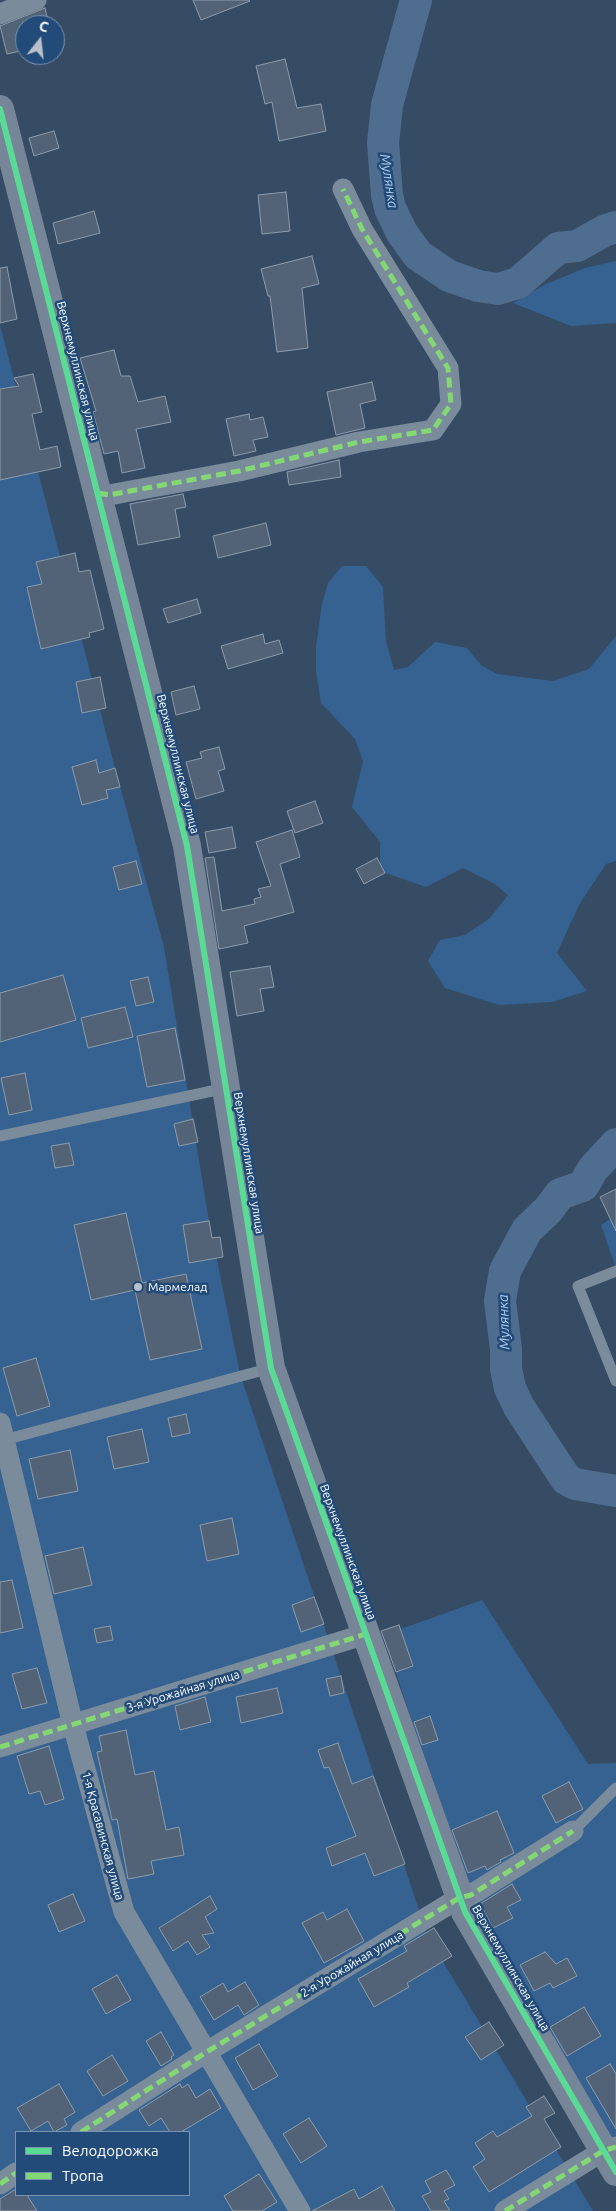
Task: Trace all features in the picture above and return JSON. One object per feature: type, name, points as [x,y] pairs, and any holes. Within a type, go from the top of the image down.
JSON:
[{"type":"street","points":[[0,14],[36,0]]},
{"type":"street","name":"Верхнемуллинская улица","points":[[0,108],[187,846],[271,1368],[465,1912],[612,2156]]},
{"type":"street","points":[[98,493],[109,495],[239,471],[359,442],[433,430],[451,404],[448,368],[362,229],[343,189]]},
{"type":"street","name":"1-я Красавинская улица","points":[[2,1432],[73,1725],[124,1912],[205,2053],[300,2211]]},
{"type":"street","name":"3-я Урожайная улица","points":[[0,1747],[366,1634]]},
{"type":"street","name":"2-я Урожайная улица","points":[[83,2131],[205,2053],[459,1898],[471,1895],[574,1831]]},
{"type":"street","points":[[505,2211],[612,2156]]},
{"type":"street","points":[[0,2184],[15,2174]]},
{"type":"lane","points":[[0,1136],[226,1088]]},
{"type":"lane","points":[[616,1271],[578,1286],[616,1382]]},
{"type":"lane","points":[[2,1432],[271,1368]]},
{"type":"lane","name":"2-я Урожайная улица","points":[[574,1831],[616,1788]]},
{"type":"shaded area","points":[[616,261],[616,323],[571,326],[513,303],[544,285],[585,268]]},
{"type":"shaded area","points":[[0,325],[115,768],[164,947],[209,1221],[240,1374],[428,1937],[593,2211],[0,2211]]},
{"type":"shaded area","points":[[342,566],[366,566],[383,587],[386,641],[394,670],[408,667],[435,642],[467,648],[481,665],[497,674],[553,681],[589,669],[616,636],[616,861],[606,864],[579,905],[557,953],[587,991],[552,1002],[499,1005],[445,988],[428,961],[440,940],[465,935],[490,918],[508,895],[495,884],[463,868],[426,887],[380,871],[380,842],[352,807],[363,761],[355,739],[321,703],[316,671],[316,646],[322,604],[328,583]]},
{"type":"shaded area","points":[[616,1215],[616,1268],[601,1225]]},
{"type":"shaded area","points":[[482,1600],[588,1764],[616,1763],[616,2149],[468,1897],[384,1635]]},
{"type":"building","points":[[193,0],[249,0],[250,1],[201,20]]},
{"type":"building","points":[[45,8],[47,15],[28,15]]},
{"type":"building","points":[[15,20],[15,52],[7,54],[0,26]]},
{"type":"building","points":[[285,59],[297,108],[321,104],[326,131],[279,141],[272,102],[265,104],[256,66]]},
{"type":"building","points":[[54,131],[59,148],[34,156],[29,138]]},
{"type":"building","points":[[286,192],[290,231],[262,234],[258,195]]},
{"type":"building","points":[[94,211],[100,233],[58,244],[53,223]]},
{"type":"building","points":[[312,256],[319,284],[302,288],[308,348],[277,352],[270,296],[268,296],[261,269]]},
{"type":"building","points":[[7,267],[17,319],[0,323],[0,268]]},
{"type":"building","points":[[114,350],[121,376],[130,376],[138,402],[165,396],[171,422],[136,429],[145,468],[122,473],[118,451],[104,454],[93,412],[96,411],[80,358]]},
{"type":"building","points":[[33,374],[42,412],[32,414],[40,450],[57,446],[61,467],[0,480],[0,389],[19,386],[14,378]]},
{"type":"building","points":[[372,382],[376,400],[360,404],[365,428],[336,435],[327,392]]},
{"type":"building","points":[[249,414],[250,420],[263,417],[268,437],[253,440],[256,451],[234,456],[226,419]]},
{"type":"building","points":[[339,460],[341,477],[289,485],[287,472]]},
{"type":"building","points":[[183,494],[186,507],[175,509],[180,537],[138,545],[130,504]]},
{"type":"building","points":[[266,523],[271,545],[218,558],[213,536]]},
{"type":"building","points":[[75,553],[79,572],[90,570],[104,629],[89,633],[90,637],[41,649],[27,587],[42,584],[36,562]]},
{"type":"building","points":[[197,599],[201,613],[168,623],[163,609]]},
{"type":"building","points":[[263,634],[265,644],[279,640],[283,653],[228,669],[221,646]]},
{"type":"building","points":[[100,677],[106,708],[82,713],[76,682]]},
{"type":"building","points":[[194,686],[200,709],[176,715],[171,692]]},
{"type":"building","points":[[219,747],[225,769],[218,771],[224,791],[196,799],[186,762],[202,758],[200,752]]},
{"type":"building","points":[[96,760],[99,773],[115,768],[120,787],[106,790],[108,798],[82,805],[72,767]]},
{"type":"building","points":[[315,801],[323,823],[295,833],[287,811]]},
{"type":"building","points":[[232,827],[236,848],[209,853],[205,832]]},
{"type":"building","points":[[292,830],[300,857],[280,864],[294,912],[244,926],[248,943],[219,949],[205,858],[214,857],[222,911],[255,904],[254,899],[261,897],[258,889],[271,886],[256,842]]},
{"type":"building","points":[[377,858],[385,873],[364,884],[356,869]]},
{"type":"building","points":[[136,861],[142,884],[119,890],[113,867]]},
{"type":"building","points":[[270,966],[274,987],[260,989],[264,1011],[237,1016],[230,972]]},
{"type":"building","points":[[63,975],[76,1020],[0,1042],[0,993]]},
{"type":"building","points":[[148,977],[154,1002],[136,1006],[130,981]]},
{"type":"building","points":[[125,1007],[133,1037],[88,1048],[81,1018]]},
{"type":"building","points":[[175,1028],[185,1080],[147,1087],[137,1036]]},
{"type":"building","points":[[25,1073],[32,1110],[9,1115],[1,1078]]},
{"type":"building","points":[[193,1119],[198,1142],[179,1146],[174,1124]]},
{"type":"building","points":[[69,1143],[74,1165],[55,1168],[51,1146]]},
{"type":"building","points":[[616,1189],[616,1231],[600,1197]]},
{"type":"building","name":"Мармелад","points":[[126,1213],[142,1283],[186,1274],[202,1349],[150,1360],[135,1290],[91,1300],[74,1225]]},
{"type":"building","points":[[209,1221],[212,1238],[220,1237],[223,1257],[189,1263],[183,1225]]},
{"type":"building","points":[[36,1358],[50,1406],[17,1416],[3,1368]]},
{"type":"building","points":[[186,1414],[190,1433],[172,1437],[168,1418]]},
{"type":"building","points":[[142,1429],[149,1462],[114,1469],[107,1437]]},
{"type":"building","points":[[70,1450],[78,1491],[38,1499],[29,1459]]},
{"type":"building","points":[[232,1518],[239,1554],[207,1561],[200,1525]]},
{"type":"building","points":[[83,1547],[92,1585],[54,1594],[45,1556]]},
{"type":"building","points":[[12,1580],[23,1628],[0,1633],[0,1582]]},
{"type":"building","points":[[314,1597],[324,1624],[301,1632],[292,1605]]},
{"type":"building","points":[[399,1625],[413,1666],[396,1672],[381,1631]]},
{"type":"building","points":[[110,1626],[113,1640],[97,1643],[94,1629]]},
{"type":"building","points":[[37,1668],[47,1703],[22,1709],[12,1674]]},
{"type":"building","points":[[341,1676],[344,1693],[330,1696],[326,1679]]},
{"type":"building","points":[[277,1688],[283,1713],[241,1723],[236,1697]]},
{"type":"building","points":[[205,1697],[211,1722],[180,1730],[175,1706]]},
{"type":"building","points":[[430,1716],[438,1740],[422,1745],[414,1722]]},
{"type":"building","points":[[126,1730],[135,1775],[154,1771],[166,1830],[179,1827],[184,1855],[151,1861],[154,1874],[128,1879],[117,1819],[112,1820],[97,1752],[102,1751],[99,1736]]},
{"type":"building","points":[[338,1743],[352,1784],[373,1776],[405,1864],[374,1876],[365,1853],[332,1866],[326,1848],[356,1836],[329,1767],[324,1768],[318,1750]]},
{"type":"building","points":[[49,1746],[64,1799],[45,1805],[40,1791],[29,1794],[17,1756]]},
{"type":"building","points":[[569,1782],[583,1809],[556,1823],[542,1796]]},
{"type":"building","points":[[497,1811],[514,1853],[500,1860],[501,1862],[487,1870],[485,1866],[468,1873],[452,1830]]},
{"type":"building","points":[[512,1884],[521,1900],[507,1907],[513,1918],[493,1928],[480,1904]]},
{"type":"building","points":[[73,1894],[85,1921],[59,1932],[48,1905]]},
{"type":"building","points":[[210,1896],[217,1909],[205,1917],[214,1933],[202,1935],[210,1947],[197,1955],[188,1941],[173,1951],[159,1928]]},
{"type":"building","points":[[347,1909],[364,1941],[324,1963],[302,1923],[323,1912],[327,1920]]},
{"type":"building","points":[[434,1928],[452,1956],[407,1983],[409,1987],[374,2007],[358,1979],[407,1951],[404,1946]]},
{"type":"building","points":[[545,1952],[556,1964],[567,1958],[577,1976],[553,1988],[550,1983],[534,1991],[520,1965]]},
{"type":"building","points":[[117,1975],[131,2000],[106,2014],[92,1989]]},
{"type":"building","points":[[245,1982],[259,2005],[244,2015],[238,2005],[214,2020],[200,1997],[223,1983],[228,1992]]},
{"type":"building","points":[[584,2007],[601,2036],[567,2056],[550,2027]]},
{"type":"building","points":[[489,2022],[504,2045],[481,2060],[465,2037]]},
{"type":"building","points":[[161,2032],[174,2055],[171,2057],[172,2059],[161,2066],[146,2041]]},
{"type":"building","points":[[259,2044],[278,2076],[253,2090],[235,2058]]},
{"type":"building","points":[[112,2055],[128,2081],[103,2096],[87,2071]]},
{"type":"building","points":[[610,2064],[616,2074],[616,2129],[586,2078]]},
{"type":"building","points":[[59,2084],[75,2112],[64,2119],[67,2125],[56,2131],[53,2131],[48,2121],[31,2131],[17,2108]]},
{"type":"building","points":[[180,2084],[182,2088],[188,2084],[196,2098],[210,2089],[221,2108],[183,2131],[169,2131],[161,2118],[149,2126],[139,2110]]},
{"type":"building","points":[[544,2096],[555,2113],[544,2119],[561,2147],[489,2192],[473,2167],[485,2159],[475,2143],[493,2131],[497,2137],[532,2116],[526,2107]]},
{"type":"building","points":[[309,2118],[327,2146],[301,2163],[283,2134]]},
{"type":"building","points":[[446,2170],[455,2185],[444,2191],[449,2199],[444,2201],[450,2211],[431,2211],[422,2196],[431,2192],[425,2181]]},
{"type":"building","points":[[259,2174],[277,2202],[262,2211],[233,2211],[224,2196]]},
{"type":"building","points":[[382,2186],[395,2211],[312,2211],[354,2189],[359,2199]]},
{"type":"building","points":[[15,2190],[15,2196],[28,2196],[37,2211],[0,2211],[0,2199]]},
{"type":"waterway","name":"Мулянка","points":[[416,0],[387,105],[383,143],[387,195],[390,208],[402,233],[418,255],[449,276],[478,286],[498,289],[518,283],[558,248],[577,246],[604,231],[616,227]]},
{"type":"waterway","name":"Мулянка","points":[[616,1144],[593,1169],[583,1186],[560,1194],[548,1210],[527,1230],[505,1271],[500,1301],[506,1349],[506,1369],[510,1388],[519,1407],[566,1479],[575,1484],[616,1491]]},
{"type":"marked path","points":[[98,493],[109,495],[239,471],[359,442],[433,430],[451,404],[448,368],[362,229],[343,189]]},
{"type":"marked path","points":[[0,1747],[366,1634]]},
{"type":"marked path","points":[[83,2131],[205,2053],[459,1898],[471,1895],[573,1831]]},
{"type":"marked path","points":[[505,2211],[603,2151],[616,2147]]},
{"type":"marked path","points":[[0,2184],[15,2174]]},
{"type":"cycle path","points":[[0,109],[187,846],[271,1368],[465,1912],[616,2172]]},
{"type":"place","name":"Мармелад","points":[[138,1287]]}]
